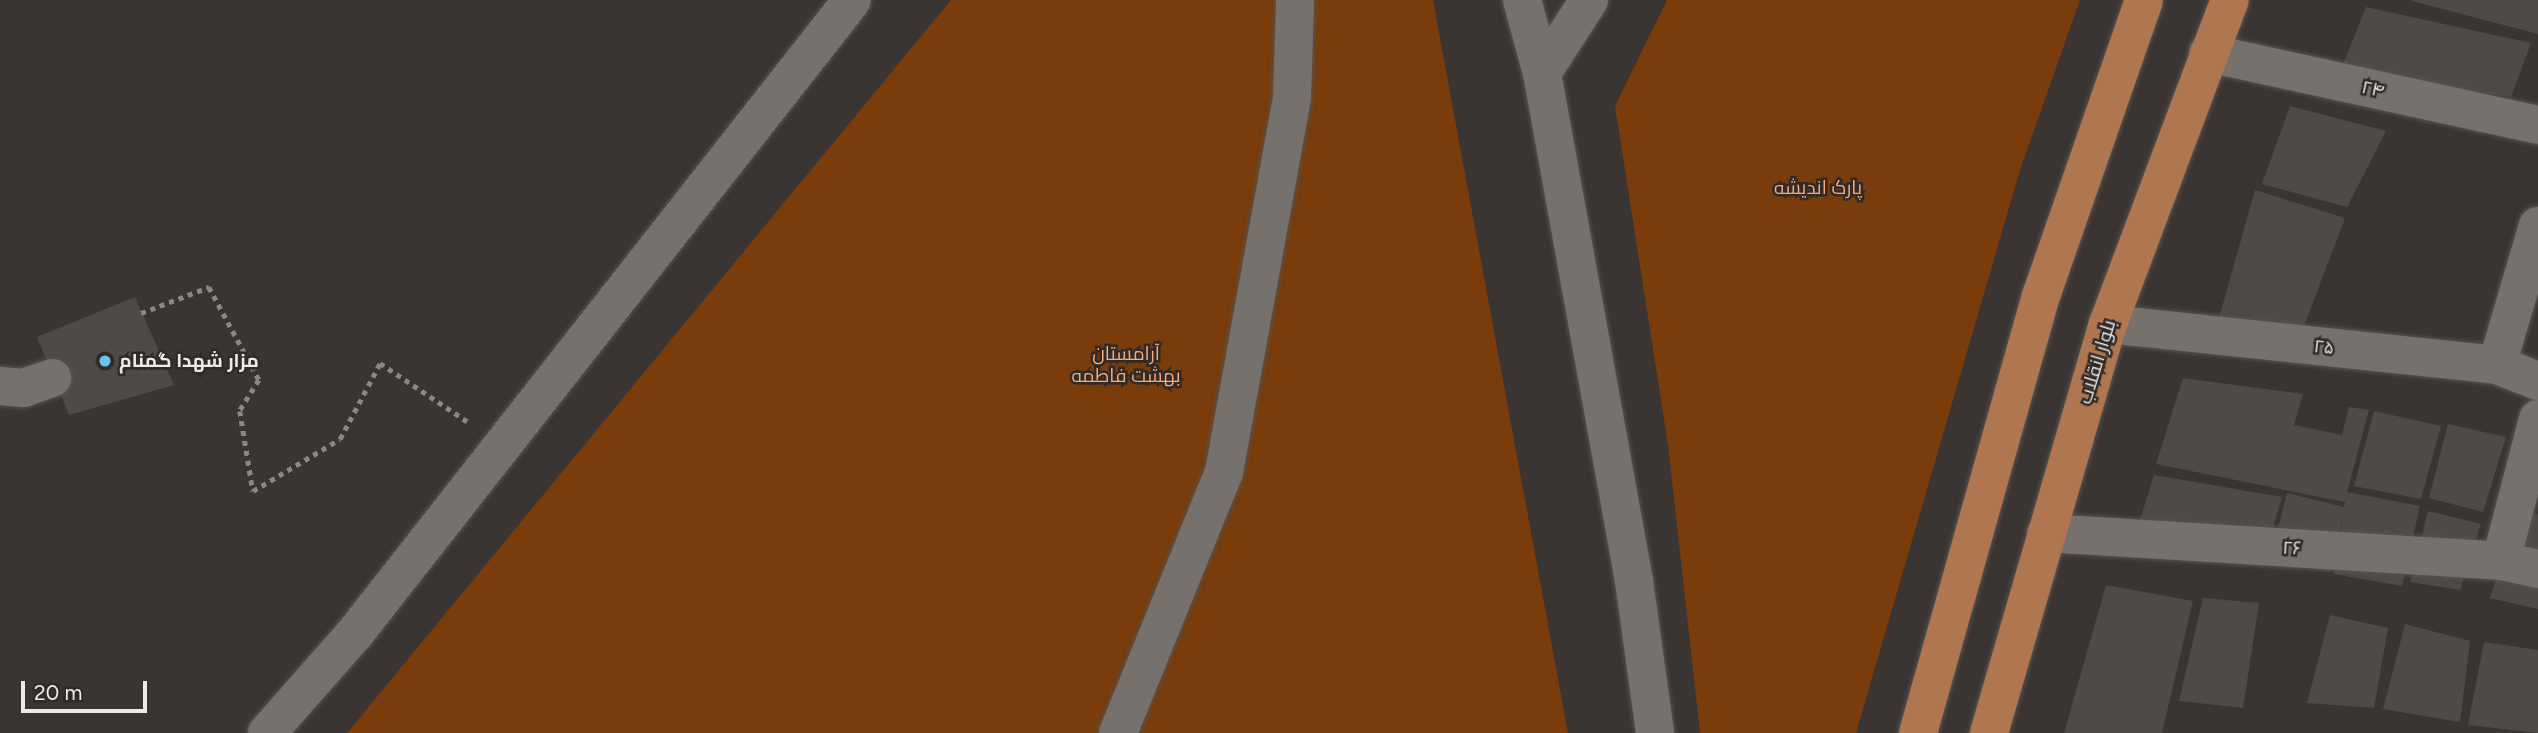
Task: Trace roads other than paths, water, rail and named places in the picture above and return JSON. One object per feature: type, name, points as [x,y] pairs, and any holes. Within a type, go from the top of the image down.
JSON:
[{"type":"main road","points":[[1918,733],[2041,296],[2144,0]]},
{"type":"main road","name":"بلوار انقلاب","points":[[1989,733],[2108,324],[2230,0]]},
{"type":"street","points":[[267,733],[503,445],[852,0]]},
{"type":"street","points":[[1118,733],[1224,472],[1292,98],[1295,0]]},
{"type":"street","points":[[1522,0],[1542,73],[1655,733]]},
{"type":"street","points":[[1542,73],[1589,0]]},
{"type":"street","name":"۲۴","points":[[2208,53],[2538,125]]},
{"type":"street","points":[[2497,365],[2538,226]]},
{"type":"street","name":"۲۵","points":[[2108,324],[2497,365],[2538,381]]},
{"type":"street","points":[[0,386],[23,388],[52,378]]},
{"type":"street","points":[[2501,561],[2538,419]]},
{"type":"street","name":"۲۶","points":[[2046,533],[2501,561],[2538,569]]},
{"type":"place","name":"مزار شهدا گمنام","points":[[105,361]]},
{"type":"park label","name":"پارک اندیشه","points":[[1818,188]]},
{"type":"park label","name":"آرامستان بهشت فاطمه","points":[[1126,365]]}]
